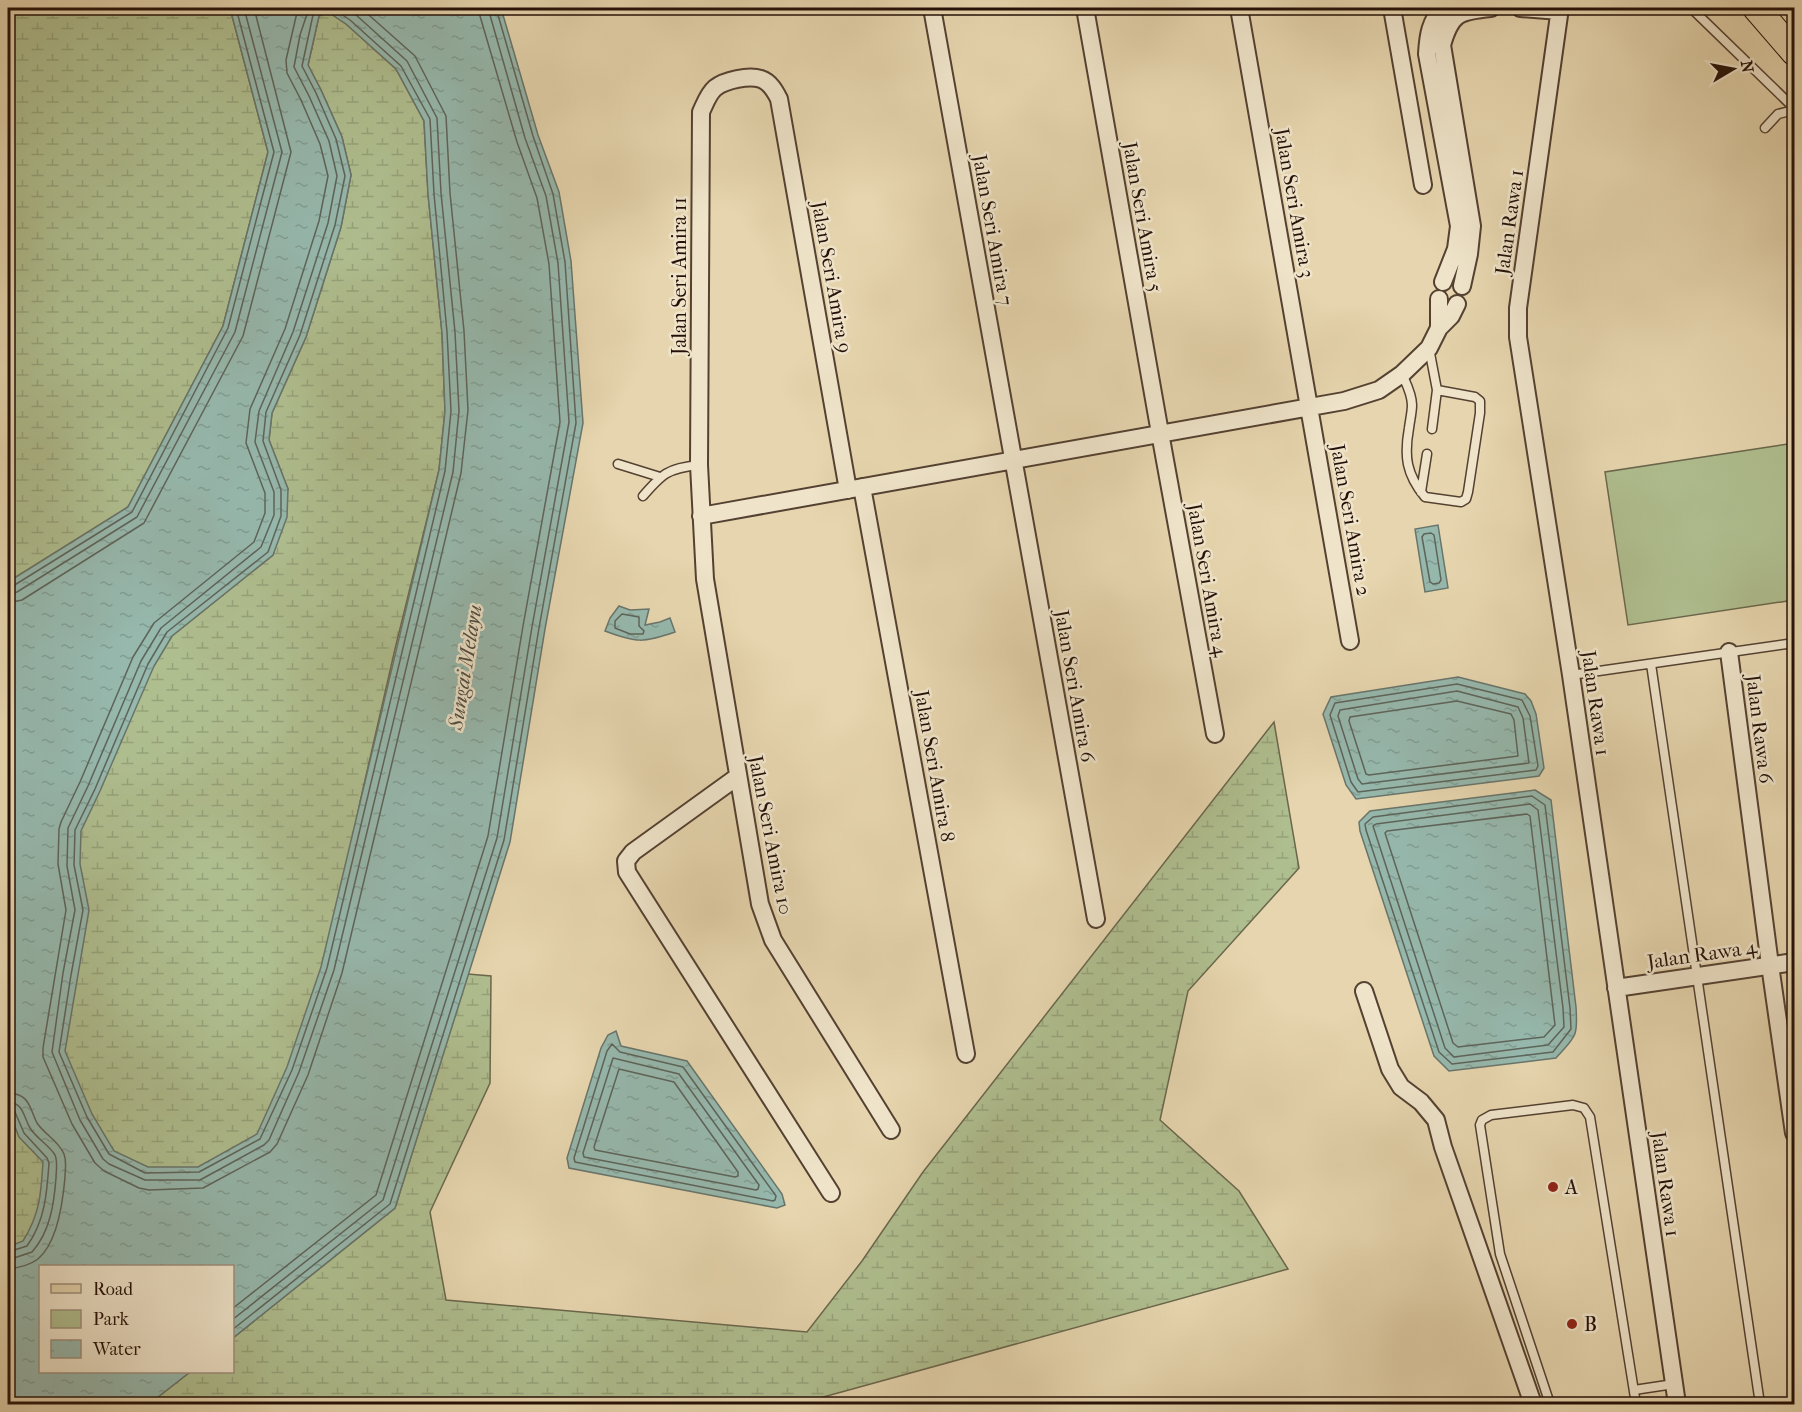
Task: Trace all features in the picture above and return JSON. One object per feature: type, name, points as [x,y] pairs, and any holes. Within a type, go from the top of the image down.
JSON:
[{"type":"main road","points":[[1756,8],[1792,47]]},
{"type":"street","name":"Jalan Seri Amira 7","points":[[932,8],[1013,460]]},
{"type":"street","name":"Jalan Seri Amira 5","points":[[1085,8],[1160,433]]},
{"type":"street","name":"Jalan Seri Amira 3","points":[[1239,8],[1310,406]]},
{"type":"street","points":[[1392,8],[1423,185]]},
{"type":"street","points":[[1443,8],[1436,15],[1428,34],[1427,54],[1459,226],[1455,277],[1469,254],[1472,226],[1442,45],[1446,30],[1454,18],[1468,10],[1491,8]]},
{"type":"street","points":[[1520,8],[1560,9]]},
{"type":"street","points":[[1740,8],[1792,47]]},
{"type":"street","name":"Jalan Rawa 1","points":[[1560,9],[1518,308],[1518,338],[1571,675],[1677,1404]]},
{"type":"street","name":"Jalan Seri Amira 11","points":[[701,516],[699,465],[701,112],[707,98],[716,87],[731,80],[761,79]]},
{"type":"street","name":"Jalan Seri Amira 9","points":[[761,79],[774,88],[779,99],[855,488]]},
{"type":"street","points":[[1439,299],[1439,328]]},
{"type":"street","points":[[701,516],[1344,401],[1379,390],[1402,374],[1429,348],[1439,328],[1451,316],[1458,304]]},
{"type":"street","name":"Jalan Seri Amira 2","points":[[1310,406],[1350,641]]},
{"type":"street","name":"Jalan Seri Amira 4","points":[[1160,433],[1215,734]]},
{"type":"street","name":"Jalan Seri Amira 6","points":[[1013,460],[1096,919]]},
{"type":"street","name":"Jalan Seri Amira 8","points":[[855,488],[966,1054]]},
{"type":"street","name":"Jalan Seri Amira 10","points":[[701,516],[705,579],[760,904],[773,940],[891,1130]]},
{"type":"street","name":"Jalan Rawa 6","points":[[1729,652],[1794,1133]]},
{"type":"street","points":[[737,777],[633,852],[626,861],[627,872],[831,1193]]},
{"type":"street","name":"Jalan Rawa 4","points":[[1616,988],[1794,962]]},
{"type":"street","points":[[1364,991],[1390,1069],[1401,1087],[1421,1102],[1436,1120],[1450,1167],[1533,1404]]},
{"type":"lane","points":[[1691,8],[1794,109],[1778,114],[1765,128]]},
{"type":"lane","points":[[1429,348],[1437,390],[1432,429]]},
{"type":"lane","points":[[1402,374],[1411,396],[1412,405],[1406,461],[1425,497],[1461,501],[1466,499],[1470,481],[1480,401],[1474,397],[1437,390]]},
{"type":"lane","points":[[1421,492],[1427,454]]},
{"type":"lane","points":[[618,464],[660,477]]},
{"type":"lane","points":[[643,495],[660,477],[684,466],[699,465]]},
{"type":"lane","points":[[1571,675],[1794,643]]},
{"type":"lane","points":[[1650,664],[1760,1404]]},
{"type":"lane","points":[[1551,1404],[1500,1254],[1480,1130],[1482,1120],[1491,1115],[1573,1105],[1584,1108],[1588,1112],[1636,1404]]},
{"type":"lane","points":[[1634,1390],[1674,1384]]},
{"type":"green space","points":[[8,8],[230,8],[268,152],[223,326],[128,507],[8,582]]},
{"type":"green space","points":[[328,12],[346,24],[396,69],[424,121],[428,194],[442,333],[445,411],[439,470],[360,802],[324,985],[255,1167],[8,1247],[8,1017],[48,840],[172,636],[273,555],[288,489],[269,440],[272,413],[306,337],[341,227],[351,175],[342,137],[308,65],[319,16]]},
{"type":"green space","points":[[1794,443],[1794,600],[1628,625],[1605,472]]},
{"type":"green space","points":[[1274,722],[1299,868],[1188,991],[1160,1120],[1239,1191],[1288,1269],[798,1404],[149,1404],[189,1373],[234,1373],[234,1337],[395,1208],[468,974],[491,976],[490,1083],[430,1212],[446,1300],[807,1332],[862,1261],[923,1172]]},
{"type":"water","name":"Sungai Melayu","points":[[230,8],[501,8],[538,135],[559,192],[571,261],[583,423],[545,629],[510,842],[395,1208],[234,1337],[234,1265],[39,1265],[39,1373],[189,1373],[149,1404],[8,1404],[8,1247],[23,1241],[33,1222],[40,1194],[43,1162],[19,1137],[8,1109],[8,582],[128,507],[223,326],[268,152]],"holes":[[[328,12],[346,24],[396,69],[424,121],[428,194],[442,333],[445,411],[439,470],[321,967],[287,1067],[257,1134],[198,1167],[148,1167],[114,1151],[92,1114],[65,1051],[89,910],[80,864],[81,831],[154,666],[172,636],[273,555],[287,517],[288,489],[269,440],[272,413],[306,337],[341,227],[351,175],[342,137],[308,65],[319,16]]]},
{"type":"water","points":[[1438,525],[1448,588],[1425,592],[1415,529]]},
{"type":"water","points":[[619,606],[630,610],[649,609],[645,625],[670,618],[675,632],[640,640],[605,631],[610,618]]},
{"type":"water","points":[[1458,677],[1525,694],[1531,701],[1536,714],[1544,768],[1539,776],[1356,799],[1346,785],[1323,714],[1331,697]]},
{"type":"water","points":[[1535,790],[1551,800],[1576,1007],[1576,1031],[1572,1040],[1556,1058],[1449,1071],[1434,1056],[1359,822],[1370,811]]},
{"type":"water","points":[[616,1031],[621,1046],[687,1061],[782,1194],[785,1205],[777,1208],[569,1168],[567,1158],[601,1048],[608,1035]]},
{"type":"place","name":"A","points":[[1553,1187]]},
{"type":"place","name":"B","points":[[1572,1324]]}]
